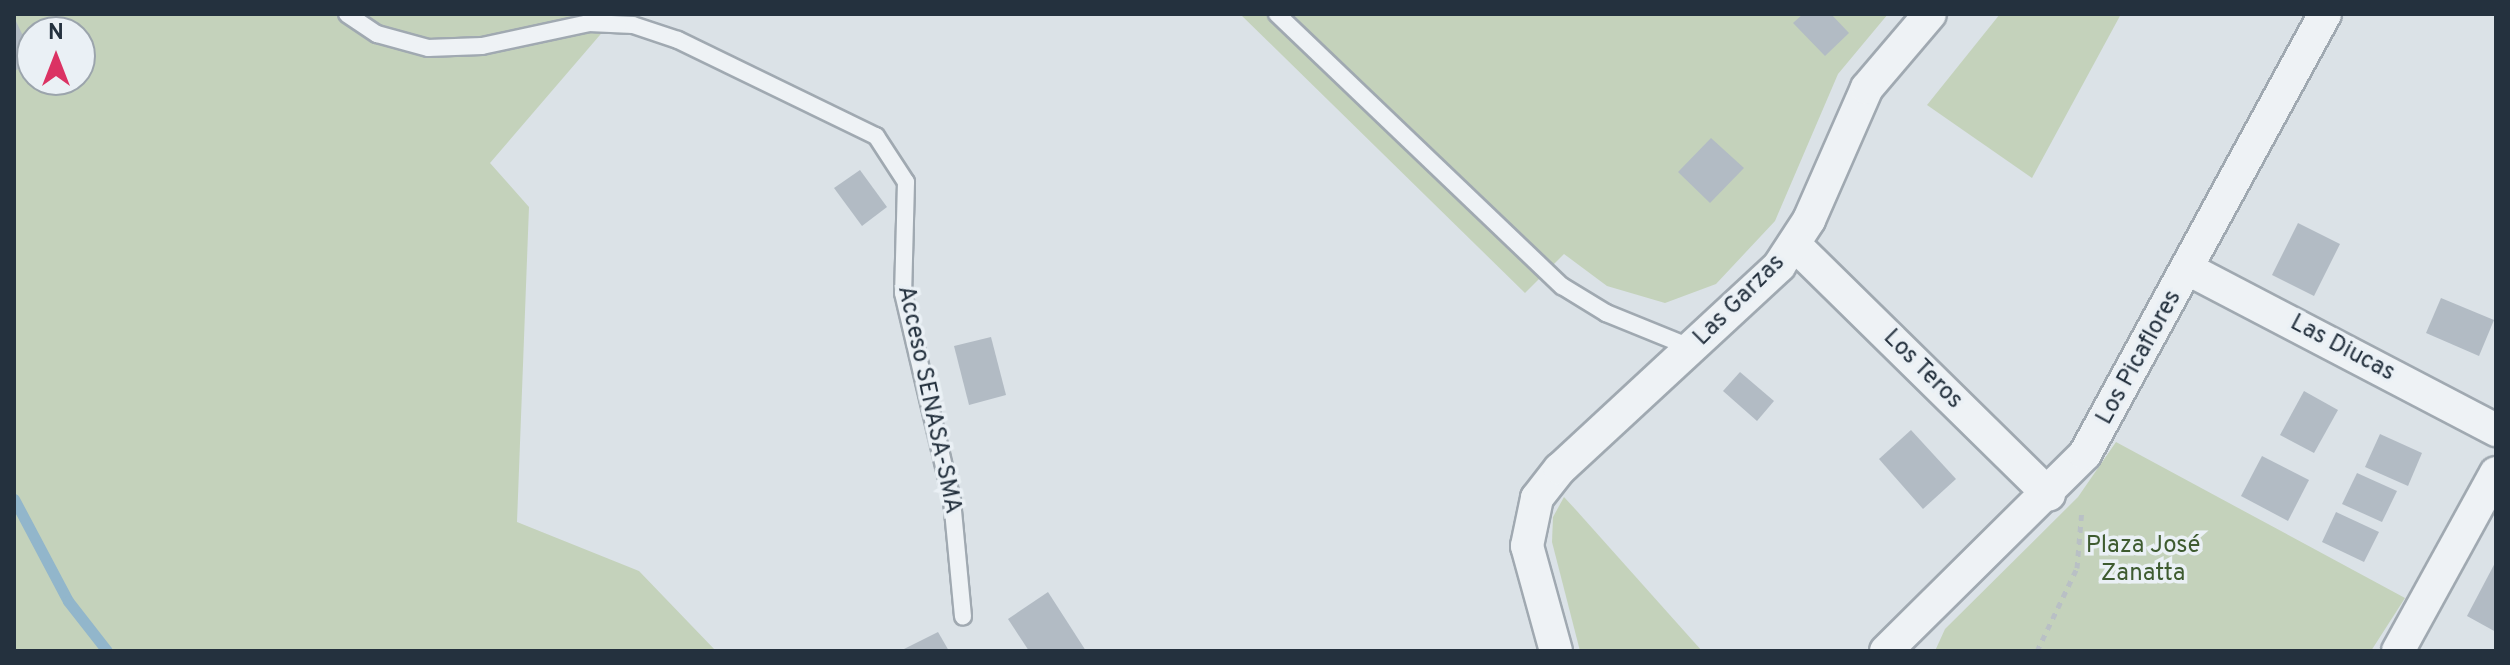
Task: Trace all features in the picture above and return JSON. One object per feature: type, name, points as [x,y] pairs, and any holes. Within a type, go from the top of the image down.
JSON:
[{"type":"street","name":"Las Garzas","points":[[1556,651],[1527,546],[1530,514],[1560,469],[1761,286],[1795,245],[1854,110],[1930,14]]},
{"type":"street","name":"Los Picaflores","points":[[1886,651],[2064,496],[2325,14]]},
{"type":"street","name":"Los Teros","points":[[1795,245],[2064,496]]},
{"type":"street","name":"Las Diucas","points":[[2188,269],[2496,430]]},
{"type":"street","points":[[2398,651],[2496,473]]},
{"type":"lane","name":"Acceso SENASA-SMA","points":[[347,14],[377,34],[428,48],[482,46],[571,20],[612,22],[656,31],[859,125],[890,149],[906,182],[903,293],[950,490],[963,616]]},
{"type":"lane","points":[[1277,14],[1562,286],[1606,313],[1693,348]]},
{"type":"path","points":[[2037,651],[2077,568],[2084,534],[2064,496]]},
{"type":"green space","points":[[14,14],[618,14],[490,163],[529,207],[517,522],[639,571],[716,651],[14,651]]},
{"type":"green space","points":[[1240,14],[1888,14],[1838,74],[1775,221],[1716,284],[1665,303],[1607,286],[1564,254],[1525,293]]},
{"type":"green space","points":[[2000,14],[2121,14],[2032,178],[1927,105]]},
{"type":"green space","name":"Plaza José Zanatta","points":[[2116,442],[2405,598],[2371,651],[1935,651],[1945,629],[2078,497]]},
{"type":"green space","points":[[1564,497],[1702,651],[1580,651],[1552,542],[1553,517]]},
{"type":"building","points":[[1803,14],[1831,14],[1849,33],[1825,56],[1793,23]]},
{"type":"building","points":[[14,17],[16,70],[14,71]]},
{"type":"building","points":[[1711,138],[1744,168],[1710,203],[1678,172]]},
{"type":"building","points":[[860,170],[887,207],[862,226],[834,188]]},
{"type":"building","points":[[2298,223],[2340,244],[2314,296],[2272,275]]},
{"type":"building","points":[[2441,298],[2494,320],[2479,356],[2426,333]]},
{"type":"building","points":[[991,337],[1006,395],[969,405],[954,346]]},
{"type":"building","points":[[1740,372],[1774,401],[1757,421],[1723,391]]},
{"type":"building","points":[[2304,391],[2338,410],[2314,453],[2280,435]]},
{"type":"building","points":[[1911,430],[1956,479],[1923,509],[1879,459]]},
{"type":"building","points":[[2380,434],[2422,453],[2408,486],[2365,467]]},
{"type":"building","points":[[2262,456],[2309,480],[2288,521],[2241,496]]},
{"type":"building","points":[[2357,473],[2397,491],[2382,522],[2342,504]]},
{"type":"building","points":[[2336,512],[2379,532],[2364,562],[2322,542]]},
{"type":"building","points":[[2496,561],[2496,632],[2467,616]]},
{"type":"building","points":[[1048,592],[1086,651],[1029,651],[1008,619]]},
{"type":"building","points":[[938,632],[949,651],[900,651]]},
{"type":"waterway","points":[[14,499],[68,601],[107,651]]}]
